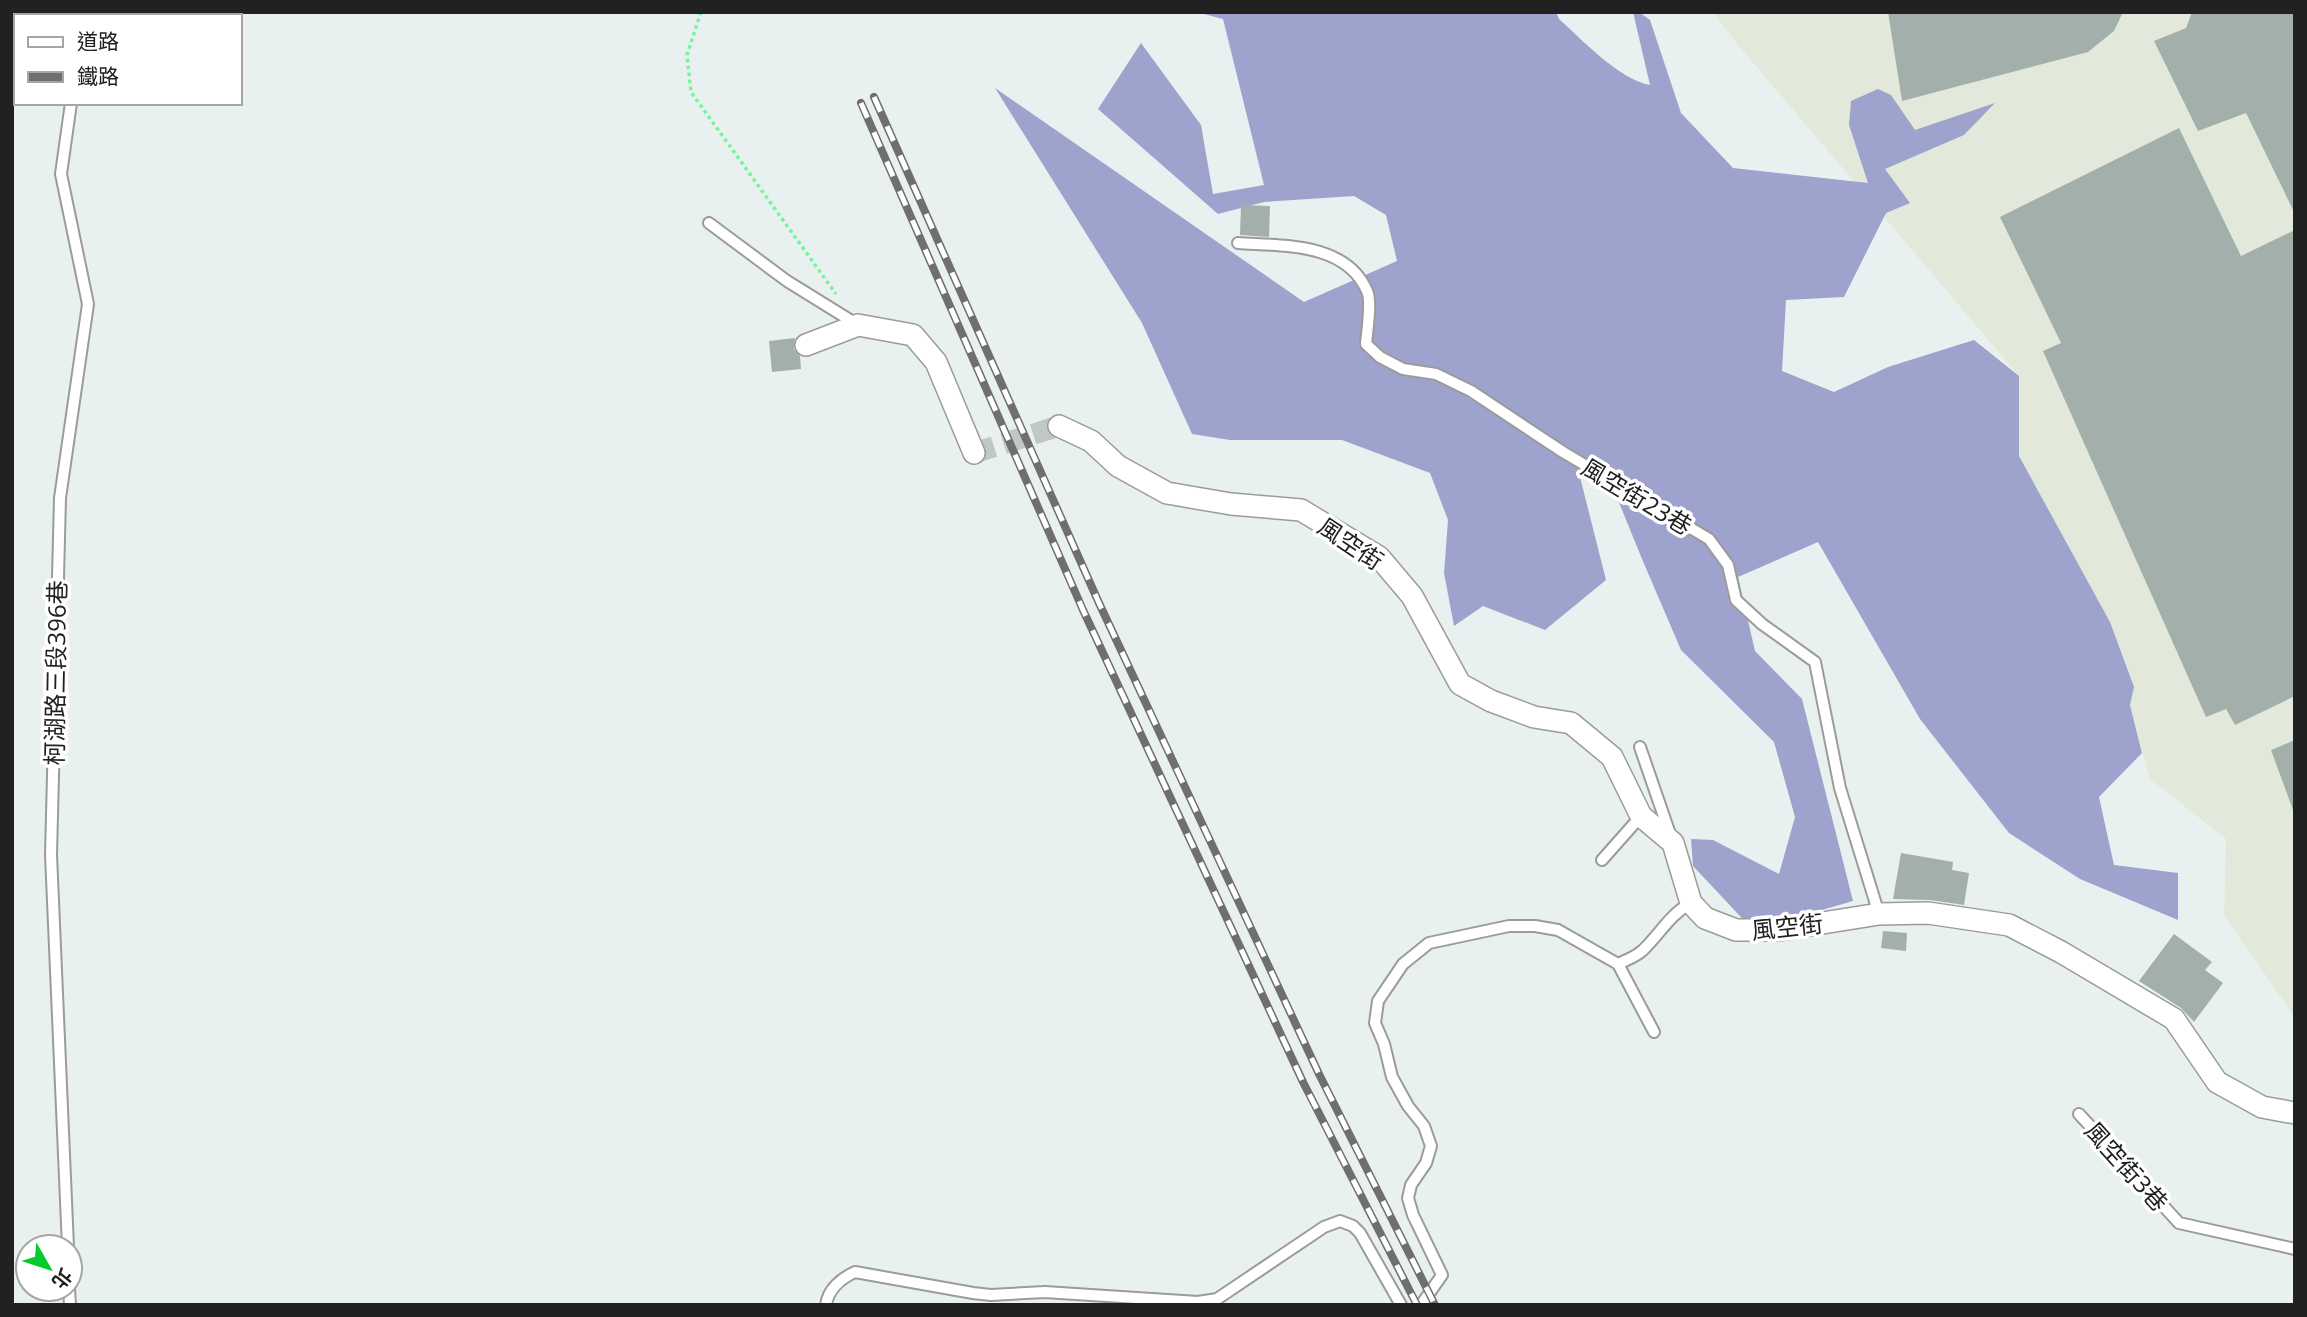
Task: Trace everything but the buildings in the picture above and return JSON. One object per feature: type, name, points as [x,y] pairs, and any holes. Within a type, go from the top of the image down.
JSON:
[{"type":"street","points":[[806,345],[858,325],[913,335],[939,370],[974,453]]},
{"type":"street","name":"風空街","points":[[1059,426],[1091,441],[1118,466],[1167,493],[1231,504],[1301,510],[1379,557],[1412,596],[1460,684],[1491,701],[1534,717],[1571,723],[1612,757],[1642,816],[1673,843]]},
{"type":"street","points":[[1673,843],[1691,903]]},
{"type":"street","name":"風空街","points":[[1691,903],[1705,918],[1736,930],[1779,930],[1879,914],[1928,913],[2009,925],[2061,952],[2174,1019],[2217,1082],[2262,1107],[2295,1112]]},
{"type":"lane","name":"柯湖路三段396巷","points":[[67,1233],[51,855],[60,498],[88,304],[61,174],[71,105]]},
{"type":"lane","points":[[709,223],[787,281],[858,325]]},
{"type":"lane","name":"風空街23巷","points":[[1238,243],[1311,249],[1329,254],[1354,271],[1369,293],[1366,344],[1380,357],[1403,369],[1436,374],[1471,391],[1563,452],[1709,538],[1728,565],[1736,600],[1762,624],[1815,662],[1840,788],[1879,914]]},
{"type":"lane","points":[[1640,747],[1673,843]]},
{"type":"lane","points":[[1602,860],[1642,816]]},
{"type":"lane","points":[[1618,964],[1642,952],[1678,910],[1691,903]]},
{"type":"lane","points":[[1421,1305],[1442,1275],[1413,1215],[1408,1198],[1411,1185],[1426,1163],[1431,1146],[1424,1126],[1408,1106],[1392,1077],[1384,1044],[1375,1023],[1378,1001],[1403,964],[1429,943],[1509,926],[1535,926],[1558,930],[1618,964],[1654,1032]]},
{"type":"lane","name":"風空街3巷","points":[[2079,1114],[2179,1223],[2295,1249]]},
{"type":"lane","points":[[826,1305],[826,1299],[842,1279],[855,1272],[991,1295],[1045,1292],[1198,1303],[1217,1299],[1324,1227],[1340,1221],[1353,1226],[1360,1233],[1401,1305]]},
{"type":"path","points":[[701,12],[687,55],[691,92],[858,325]]},
{"type":"shaded area","points":[[1196,12],[1556,12],[1559,19],[1602,58],[1638,82],[1650,85],[1633,12],[1639,12],[1650,20],[1681,113],[1733,168],[1868,183],[1849,125],[1851,101],[1878,89],[1891,95],[1915,130],[1995,103],[1964,135],[1885,169],[1910,203],[1886,213],[1844,297],[1786,300],[1782,371],[1834,392],[1888,367],[1974,340],[2019,376],[2019,456],[2110,622],[2134,687],[2130,705],[2142,753],[2099,797],[2114,865],[2178,873],[2178,920],[2080,879],[2009,833],[1920,719],[1818,542],[1738,577],[1755,651],[1802,699],[1853,901],[1753,930],[1693,866],[1691,839],[1713,840],[1779,874],[1795,817],[1774,742],[1681,650],[1605,468],[1578,469],[1606,580],[1545,630],[1483,606],[1454,626],[1444,573],[1448,520],[1430,473],[1342,440],[1230,440],[1192,434],[1142,323],[995,88],[1304,302],[1397,261],[1386,215],[1354,196],[1264,202],[1218,214],[1098,109],[1141,43],[1201,125],[1213,194],[1264,185],[1223,19]]},
{"type":"shaded area","points":[[1713,12],[2295,12],[2295,1018],[2224,915],[2226,839],[2150,779],[2130,705],[2134,687],[2110,622],[2019,456],[2019,376]]},
{"type":"tunnel","points":[[974,453],[1059,426]]},
{"type":"railway","points":[[874,97],[1099,603],[1319,1074],[1435,1305]]},
{"type":"railway","points":[[861,103],[1083,610],[1303,1082],[1417,1305]]}]
